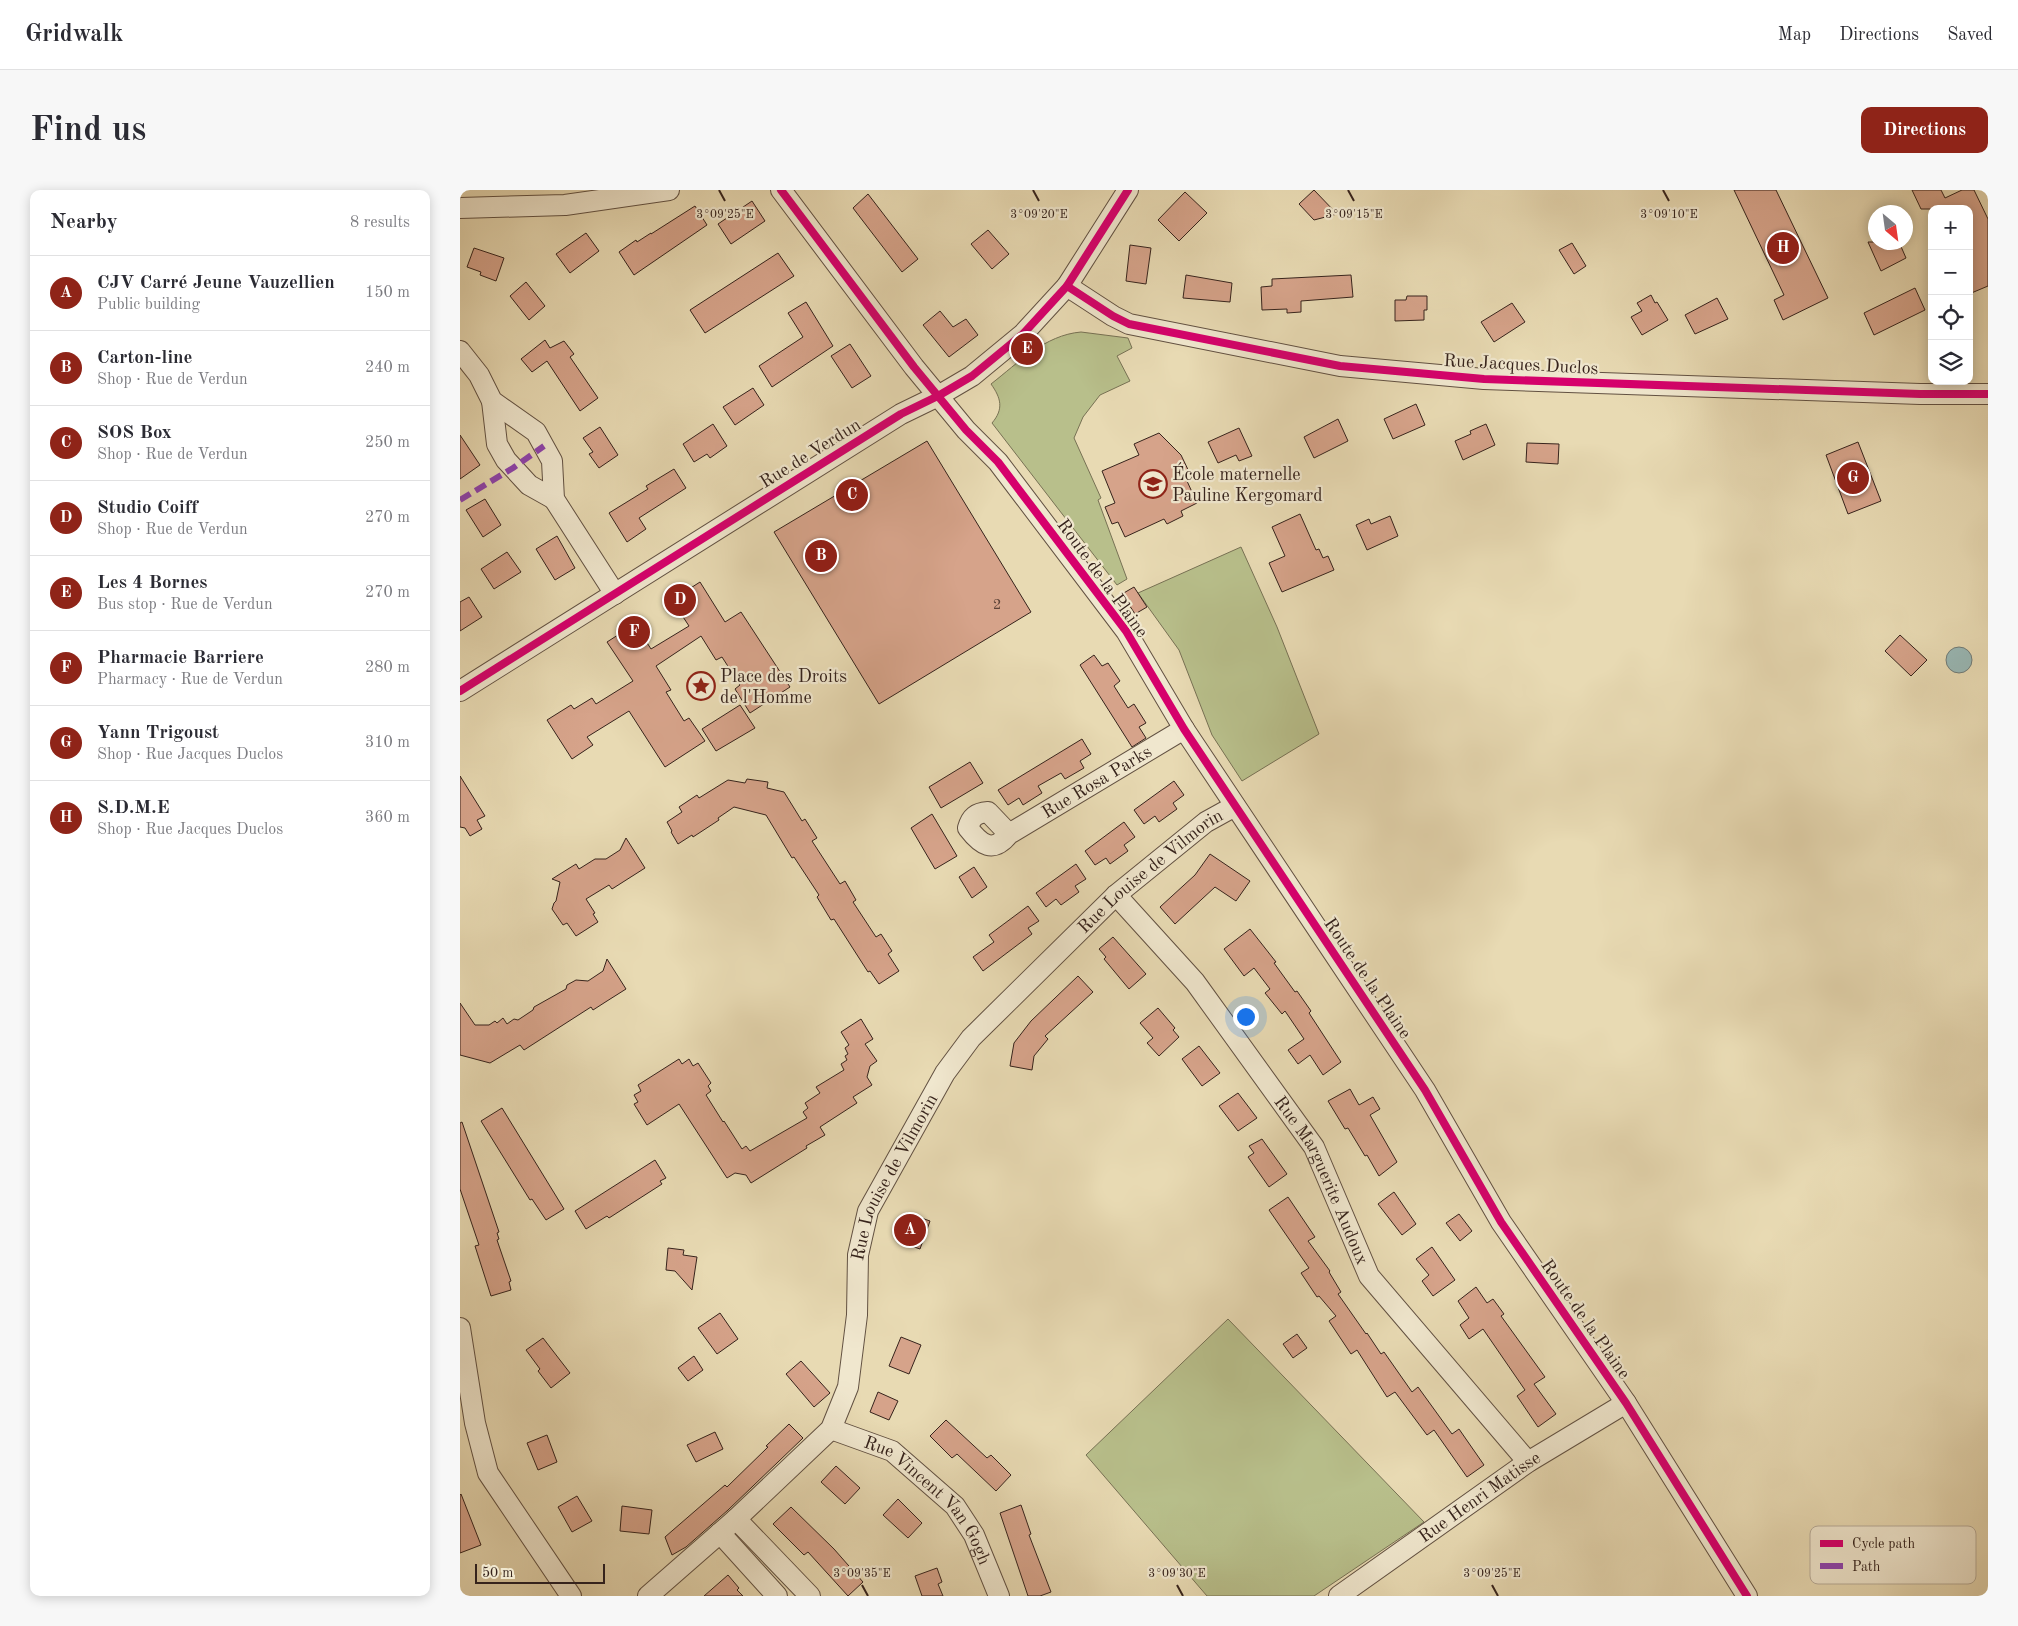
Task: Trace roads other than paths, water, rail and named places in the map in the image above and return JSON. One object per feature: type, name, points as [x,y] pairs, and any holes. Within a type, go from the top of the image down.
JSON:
[{"type":"street","points":[[460,208],[565,205],[669,190]]},
{"type":"street","name":"Route de la Plaine","points":[[781,190],[938,396],[966,430],[998,462],[1126,631],[1184,730],[1425,1090],[1501,1222],[1626,1402],[1748,1596]]},
{"type":"street","name":"Rue de Verdun","points":[[460,692],[901,414],[938,396],[972,376],[1023,334],[1067,286],[1128,190]]},
{"type":"street","name":"Rue Jacques Duclos","points":[[1067,286],[1113,316],[1129,324],[1340,366],[1484,379],[1920,394],[1988,394]]},
{"type":"street","points":[[460,351],[479,375],[492,400],[497,444],[506,460],[529,485],[554,499],[615,594]]},
{"type":"street","points":[[492,400],[536,432],[552,461],[554,499]]},
{"type":"street","name":"Rue Rosa Parks","points":[[1009,834],[1184,730]]},
{"type":"street","name":"Rue Louise de Vilmorin","points":[[648,1596],[736,1519],[831,1429],[848,1387],[857,1315],[858,1255],[868,1211],[956,1056],[971,1038],[1116,895],[1206,822],[1235,806]]},
{"type":"street","name":"Rue Marguerite Audoux","points":[[1116,895],[1195,982],[1314,1146],[1369,1276],[1528,1462]]},
{"type":"street","points":[[460,1328],[475,1423],[488,1473],[571,1596]]},
{"type":"street","name":"Rue Henri Matisse","points":[[1338,1596],[1528,1462],[1626,1402]]},
{"type":"street","name":"Rue Vincent Van Gogh","points":[[831,1429],[892,1451],[955,1506],[974,1535],[999,1596]]},
{"type":"street","points":[[736,1519],[810,1596]]},
{"type":"street","points":[[720,1533],[777,1596]]},
{"type":"water","points":[[1959,647],[1968,651],[1972,660],[1968,669],[1959,673],[1950,669],[1946,660],[1950,651]]},
{"type":"place","name":"S.D.M.E","points":[[1783,248]]},
{"type":"place","name":"Les 4 Bornes","points":[[1027,349]]},
{"type":"place","name":"Yann Trigoust","points":[[1853,478]]},
{"type":"place","name":"École maternelle Pauline Kergomard","points":[[1153,484]]},
{"type":"place","name":"SOS Box","points":[[852,495]]},
{"type":"place","name":"Carton-line","points":[[821,556]]},
{"type":"place","name":"Studio Coiff","points":[[680,600]]},
{"type":"place","name":"Pharmacie Barriere","points":[[634,632]]},
{"type":"place","name":"Place des Droits de l'Homme","points":[[701,686]]},
{"type":"place","name":"CJV Carré Jeune Vauzellien","points":[[910,1230]]}]
